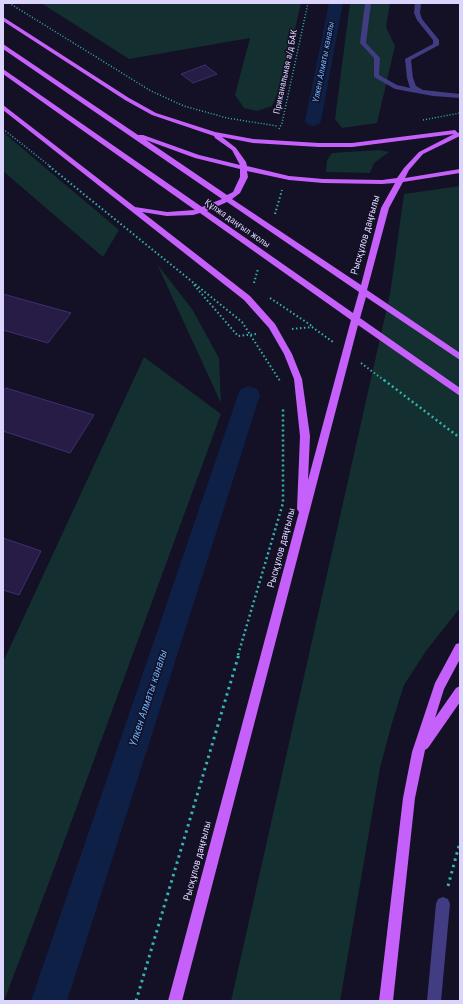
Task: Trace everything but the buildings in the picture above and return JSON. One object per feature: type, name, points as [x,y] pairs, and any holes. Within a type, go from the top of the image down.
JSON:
[{"type":"main road","points":[[3,19],[127,99],[154,114],[214,134],[252,141],[319,145],[352,144],[460,133]]},
{"type":"main road","name":"Құлжа даңғыл жолы","points":[[3,46],[460,357]]},
{"type":"main road","name":"Құлжа даңғыл жолы","points":[[3,71],[460,393]]},
{"type":"main road","points":[[3,107],[247,298],[272,326],[288,354],[298,379],[305,436],[301,527]]},
{"type":"main road","points":[[126,131],[197,156],[254,171],[289,178],[323,182],[382,182],[421,178],[460,171]]},
{"type":"main road","name":"Рысқұлов даңғылы","points":[[174,1001],[386,208],[406,169],[421,153],[460,133]]},
{"type":"main road","points":[[133,208],[167,214],[193,213],[219,204],[236,193],[244,177],[243,162],[234,149],[214,134]]},
{"type":"main road","points":[[386,1001],[409,798],[418,752],[439,687],[460,648]]},
{"type":"main road","points":[[418,752],[460,692]]},
{"type":"street","points":[[368,3],[363,43],[377,58],[376,76],[395,88],[433,94],[460,96]]},
{"type":"street","points":[[418,3],[417,13],[419,19],[436,40],[436,45],[408,59],[410,78],[413,87],[421,92]]},
{"type":"street","points":[[434,1001],[443,904]]},
{"type":"path","points":[[10,3],[151,91],[184,106],[227,118],[286,128]]},
{"type":"path","name":"Приканальная а/д БАК","points":[[276,143],[308,3]]},
{"type":"path","points":[[416,121],[460,113]]},
{"type":"path","points":[[3,129],[242,322],[283,386]]},
{"type":"path","points":[[188,279],[238,336]]},
{"type":"path","points":[[270,298],[312,327]]},
{"type":"path","points":[[136,1001],[283,503],[283,402]]},
{"type":"path","points":[[443,904],[460,842]]},
{"type":"green space","points":[[41,3],[301,3],[283,81],[272,106],[257,111],[244,108],[235,95],[250,38],[129,59]]},
{"type":"green space","points":[[350,3],[390,3],[386,27],[395,46],[377,123],[342,128],[335,119]]},
{"type":"green space","points":[[3,132],[119,230],[103,257],[3,171]]},
{"type":"green space","points":[[379,150],[389,152],[374,163],[370,173],[326,172],[327,160],[332,153]]},
{"type":"green space","points":[[460,186],[460,608],[426,651],[404,685],[392,723],[380,768],[340,1001],[231,1001],[390,294],[404,194]]},
{"type":"green space","points":[[157,264],[192,309],[219,358],[221,403]]},
{"type":"green space","points":[[144,357],[221,414],[51,877],[3,1001],[3,662]]},
{"type":"waterway","name":"Үлкен Алматы каналы","points":[[313,121],[336,3]]},
{"type":"waterway","name":"Үлкен Алматы каналы","points":[[49,1001],[249,395]]}]
